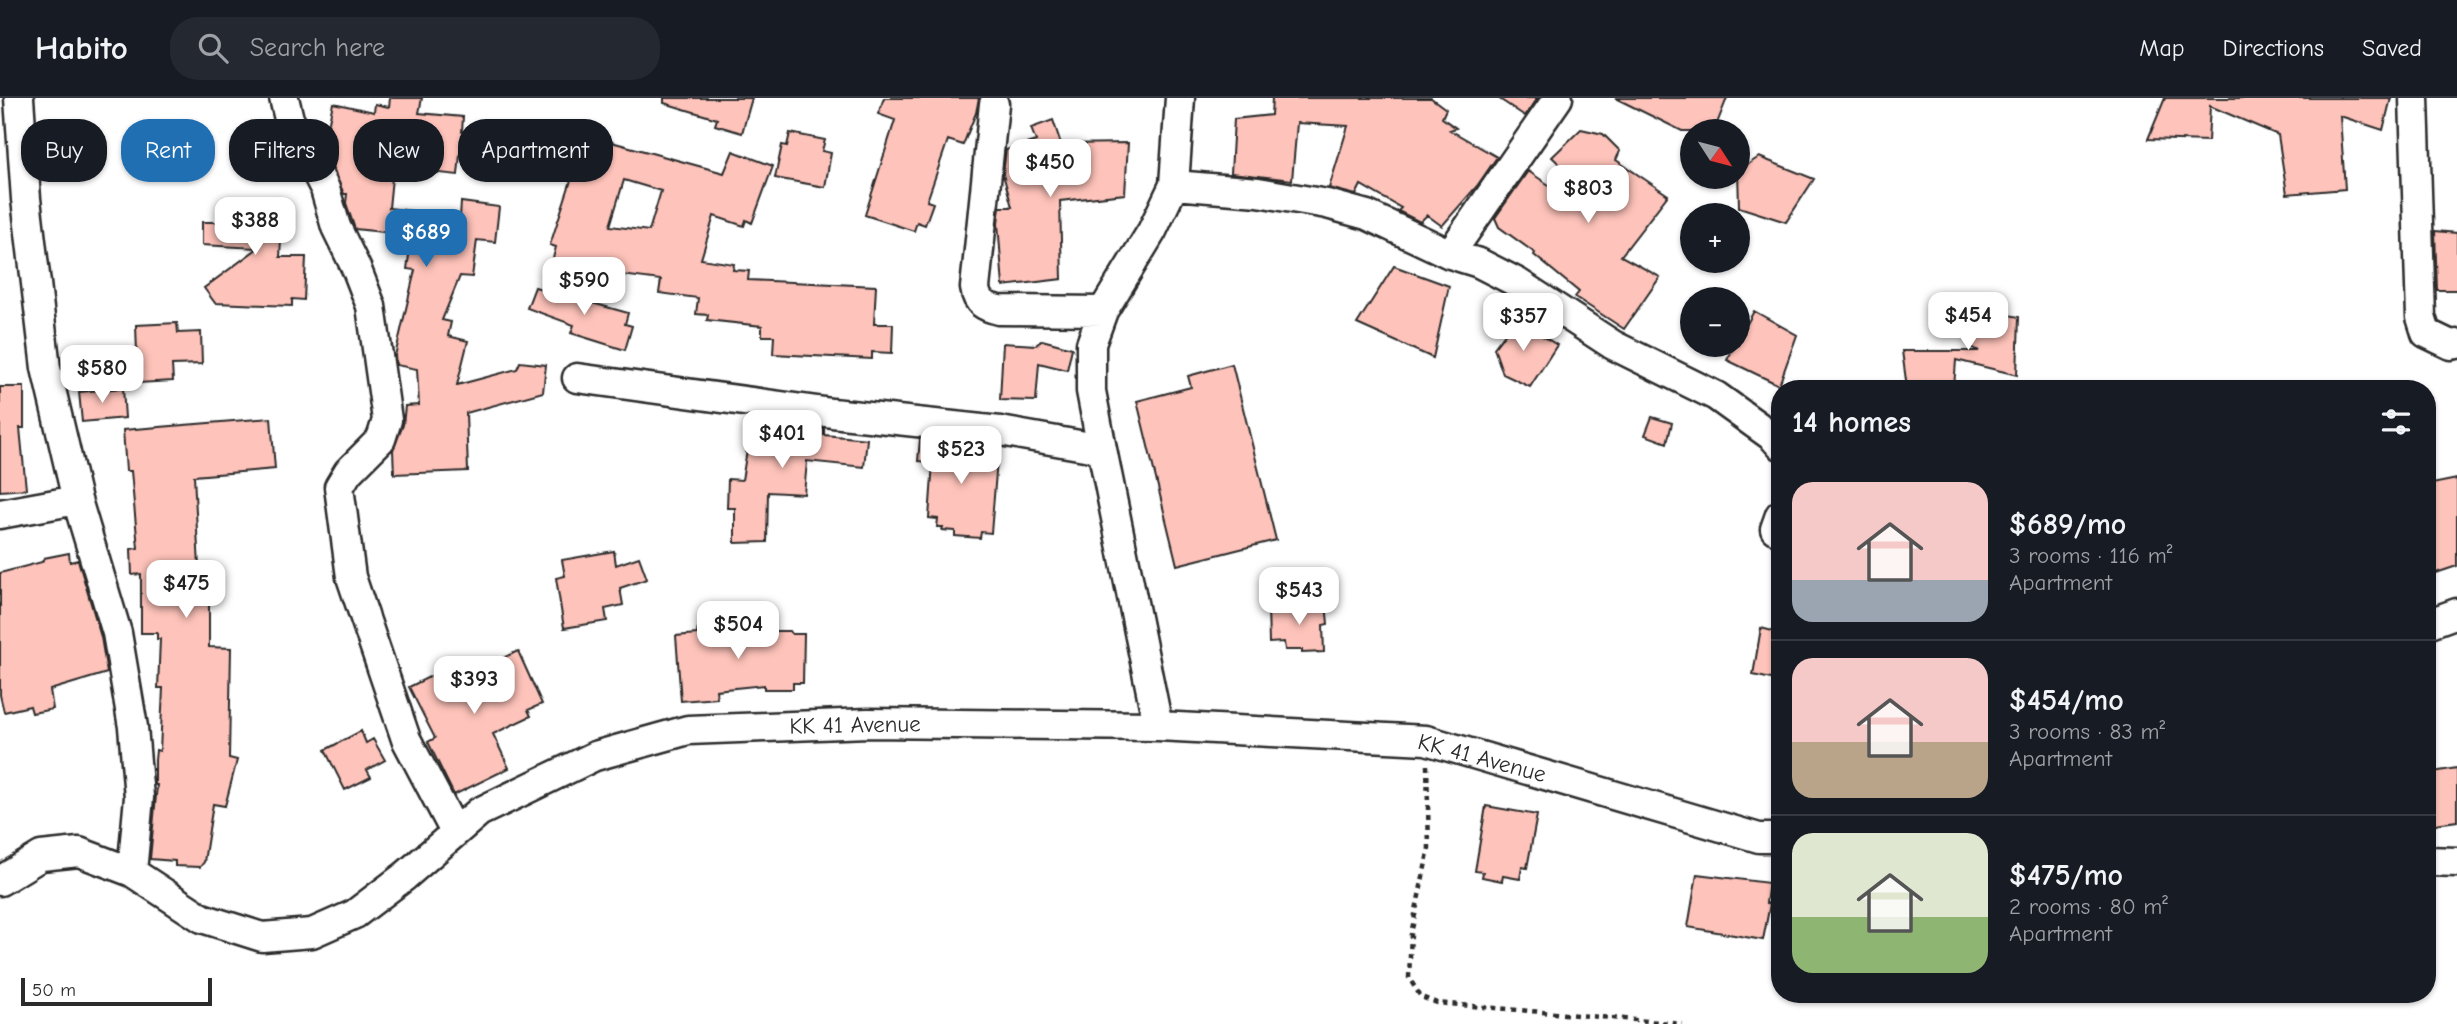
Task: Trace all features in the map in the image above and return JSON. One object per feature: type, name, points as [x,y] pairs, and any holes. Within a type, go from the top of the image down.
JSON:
[{"type":"street","points":[[19,98],[26,199],[46,368],[78,500],[117,633],[133,727],[139,797],[132,872]]},
{"type":"street","points":[[284,98],[289,119],[326,189],[336,227],[371,306],[387,420],[381,439],[348,472],[339,487],[351,577],[406,739],[455,832]]},
{"type":"street","points":[[1158,726],[1101,449],[1091,391],[1091,344],[1103,311],[1152,231],[1174,185],[1180,98]]},
{"type":"street","points":[[1450,254],[1558,98]]},
{"type":"street","points":[[2414,98],[2421,317],[2426,333],[2436,340],[2451,345],[2457,344]]},
{"type":"street","points":[[994,104],[976,299],[986,307],[999,310],[1103,311]]},
{"type":"street","points":[[1174,185],[1258,192],[1327,204],[1367,215],[1450,254],[1479,263],[1518,283],[1613,345],[1716,396],[1771,436]]},
{"type":"street","points":[[577,377],[832,413],[1000,431],[1101,449]]},
{"type":"street","points":[[0,514],[78,500]]},
{"type":"street","points":[[2436,621],[2457,613]]},
{"type":"street","name":"KK 41 Avenue","points":[[0,881],[41,856],[79,852],[132,872],[202,918],[262,937],[312,933],[355,914],[405,876],[479,812],[595,756],[688,730],[868,723],[1158,726],[1426,740],[1759,838],[1771,838]]},
{"type":"street","points":[[2436,861],[2457,862]]},
{"type":"path","points":[[1426,740],[1429,848],[1411,934],[1409,978],[1421,997],[1437,1003],[1682,1024]]},
{"type":"building","points":[[390,98],[422,98],[419,113],[463,117],[458,119],[458,175],[444,173],[444,119],[353,119],[353,182],[392,182],[389,208],[460,217],[461,202],[499,207],[495,242],[477,240],[472,277],[460,276],[442,320],[451,322],[448,336],[468,341],[457,385],[517,369],[520,362],[546,365],[543,392],[466,413],[468,471],[394,474],[393,450],[403,425],[405,406],[419,405],[417,369],[396,365],[395,356],[415,270],[407,269],[412,235],[355,229],[346,203],[347,194],[344,194],[339,182],[339,119],[330,119],[333,103],[374,112],[375,104],[389,107]]},
{"type":"building","points":[[664,98],[752,98],[742,133],[715,125],[717,119],[664,103]]},
{"type":"building","points":[[884,98],[979,98],[963,145],[948,140],[927,201],[933,203],[925,225],[917,222],[914,231],[865,215],[895,120],[878,114]]},
{"type":"building","points":[[1272,98],[1431,98],[1446,109],[1442,118],[1456,128],[1450,130],[1497,157],[1477,186],[1442,226],[1427,215],[1420,222],[1398,211],[1401,208],[1361,185],[1356,195],[1329,188],[1348,126],[1297,123],[1292,180],[1231,173],[1234,119],[1271,115]]},
{"type":"building","points":[[1498,98],[1538,98],[1525,116]]},
{"type":"building","points":[[1615,98],[1727,98],[1719,119],[1680,119],[1680,130]]},
{"type":"building","points":[[2165,98],[2391,98],[2383,130],[2340,116],[2345,189],[2287,194],[2278,135],[2210,106],[2208,141],[2148,139]]},
{"type":"building","points":[[1053,120],[1061,144],[1128,143],[1125,194],[1060,201],[1062,279],[1003,286],[998,223],[1000,207],[1012,207],[1003,174],[1006,150],[1036,141],[1031,128]]},
{"type":"building","points":[[1581,129],[1603,134],[1620,151],[1616,160],[1668,195],[1621,256],[1660,277],[1624,329],[1575,297],[1579,292],[1534,255],[1535,253],[1499,227],[1495,218],[1528,171],[1564,195],[1576,180],[1552,157]]},
{"type":"building","points":[[790,133],[825,140],[822,151],[831,153],[825,187],[775,178],[782,145],[787,146]]},
{"type":"building","points":[[613,142],[724,173],[733,151],[773,166],[752,223],[746,220],[744,226],[714,216],[701,259],[734,264],[733,270],[749,271],[748,280],[876,286],[874,324],[893,324],[892,353],[872,352],[872,359],[773,354],[774,336],[762,336],[762,326],[707,320],[708,315],[696,314],[698,298],[659,293],[661,280],[551,266],[556,247],[550,245],[570,182],[613,182]],"holes":[[[624,180],[661,191],[649,231],[610,226]]]},
{"type":"building","points":[[1759,157],[1814,179],[1786,222],[1750,211],[1750,203],[1739,203],[1738,189],[1750,189],[1750,163]]},
{"type":"building","points":[[224,198],[261,200],[262,205],[283,206],[280,257],[306,257],[304,300],[292,299],[292,306],[215,303],[204,288],[258,248],[202,245],[202,222],[222,222]]},
{"type":"building","points":[[2435,231],[2457,233],[2457,290],[2437,290]]},
{"type":"building","points":[[1394,266],[1449,286],[1433,358],[1357,324]]},
{"type":"building","points":[[535,287],[628,313],[625,324],[632,326],[625,350],[571,333],[574,325],[527,308]]},
{"type":"building","points":[[1969,307],[2019,317],[2017,375],[1956,360],[1955,380],[1906,380],[1902,351],[1979,351],[1969,346]]},
{"type":"building","points":[[1754,311],[1797,335],[1781,380],[1771,381],[1727,360],[1729,357],[1750,357],[1750,318]]},
{"type":"building","points":[[1516,319],[1557,345],[1530,387],[1503,374],[1494,348]]},
{"type":"building","points":[[177,323],[178,333],[201,332],[202,364],[172,365],[173,381],[138,383],[136,325]]},
{"type":"building","points":[[1042,340],[1072,348],[1067,370],[1039,363],[1036,401],[1000,400],[1003,343],[1036,345]]},
{"type":"building","points":[[1232,364],[1276,540],[1177,565],[1137,401],[1191,387],[1188,376]]},
{"type":"building","points":[[0,387],[24,387],[24,428],[20,428],[26,489],[0,491]]},
{"type":"building","points":[[123,388],[125,418],[82,422],[79,392]]},
{"type":"building","points":[[1652,417],[1672,423],[1667,443],[1645,435]]},
{"type":"building","points":[[271,418],[275,469],[194,476],[200,585],[209,585],[209,647],[231,648],[229,758],[237,760],[225,806],[213,804],[204,862],[200,867],[175,866],[175,861],[150,859],[157,785],[155,760],[156,750],[160,751],[163,688],[158,688],[160,639],[157,639],[157,633],[141,633],[141,574],[132,575],[131,549],[138,548],[131,471],[126,471],[123,430]]},
{"type":"building","points":[[752,420],[798,429],[798,425],[824,429],[824,435],[867,439],[864,467],[807,461],[804,494],[768,492],[767,542],[735,543],[735,508],[727,508],[728,479],[742,480]]},
{"type":"building","points":[[920,439],[998,448],[991,533],[981,532],[980,538],[955,536],[955,531],[937,527],[938,519],[929,518],[933,462],[918,461]]},
{"type":"building","points":[[2457,479],[2457,566],[2436,573],[2436,483]]},
{"type":"building","points":[[614,551],[616,565],[639,557],[647,579],[620,588],[623,605],[605,609],[607,621],[564,628],[556,578],[565,576],[562,560]]},
{"type":"building","points":[[69,553],[70,562],[78,560],[101,637],[107,673],[50,690],[53,709],[32,713],[30,706],[4,712],[0,695],[0,573],[42,562],[44,558]]},
{"type":"building","points":[[1326,603],[1328,624],[1323,625],[1324,652],[1302,653],[1302,650],[1285,650],[1284,642],[1269,643],[1268,607]]},
{"type":"building","points":[[719,627],[720,631],[790,631],[792,634],[804,634],[803,683],[793,683],[793,689],[764,689],[764,685],[716,690],[717,698],[681,701],[676,636],[697,634],[698,628]]},
{"type":"building","points":[[1761,628],[1771,631],[1771,679],[1753,675]]},
{"type":"building","points":[[518,651],[542,704],[528,710],[531,716],[493,734],[509,768],[454,795],[428,742],[435,738],[409,687],[459,662],[465,675]]},
{"type":"building","points":[[361,731],[366,743],[373,739],[385,760],[367,770],[371,777],[345,790],[325,750]]},
{"type":"building","points":[[2457,768],[2457,821],[2436,824],[2436,772]]},
{"type":"building","points":[[1486,806],[1537,815],[1527,868],[1522,867],[1520,879],[1503,876],[1502,881],[1482,877],[1483,872],[1475,871]]},
{"type":"building","points":[[1697,874],[1769,883],[1766,903],[1770,904],[1763,940],[1688,927]]}]
